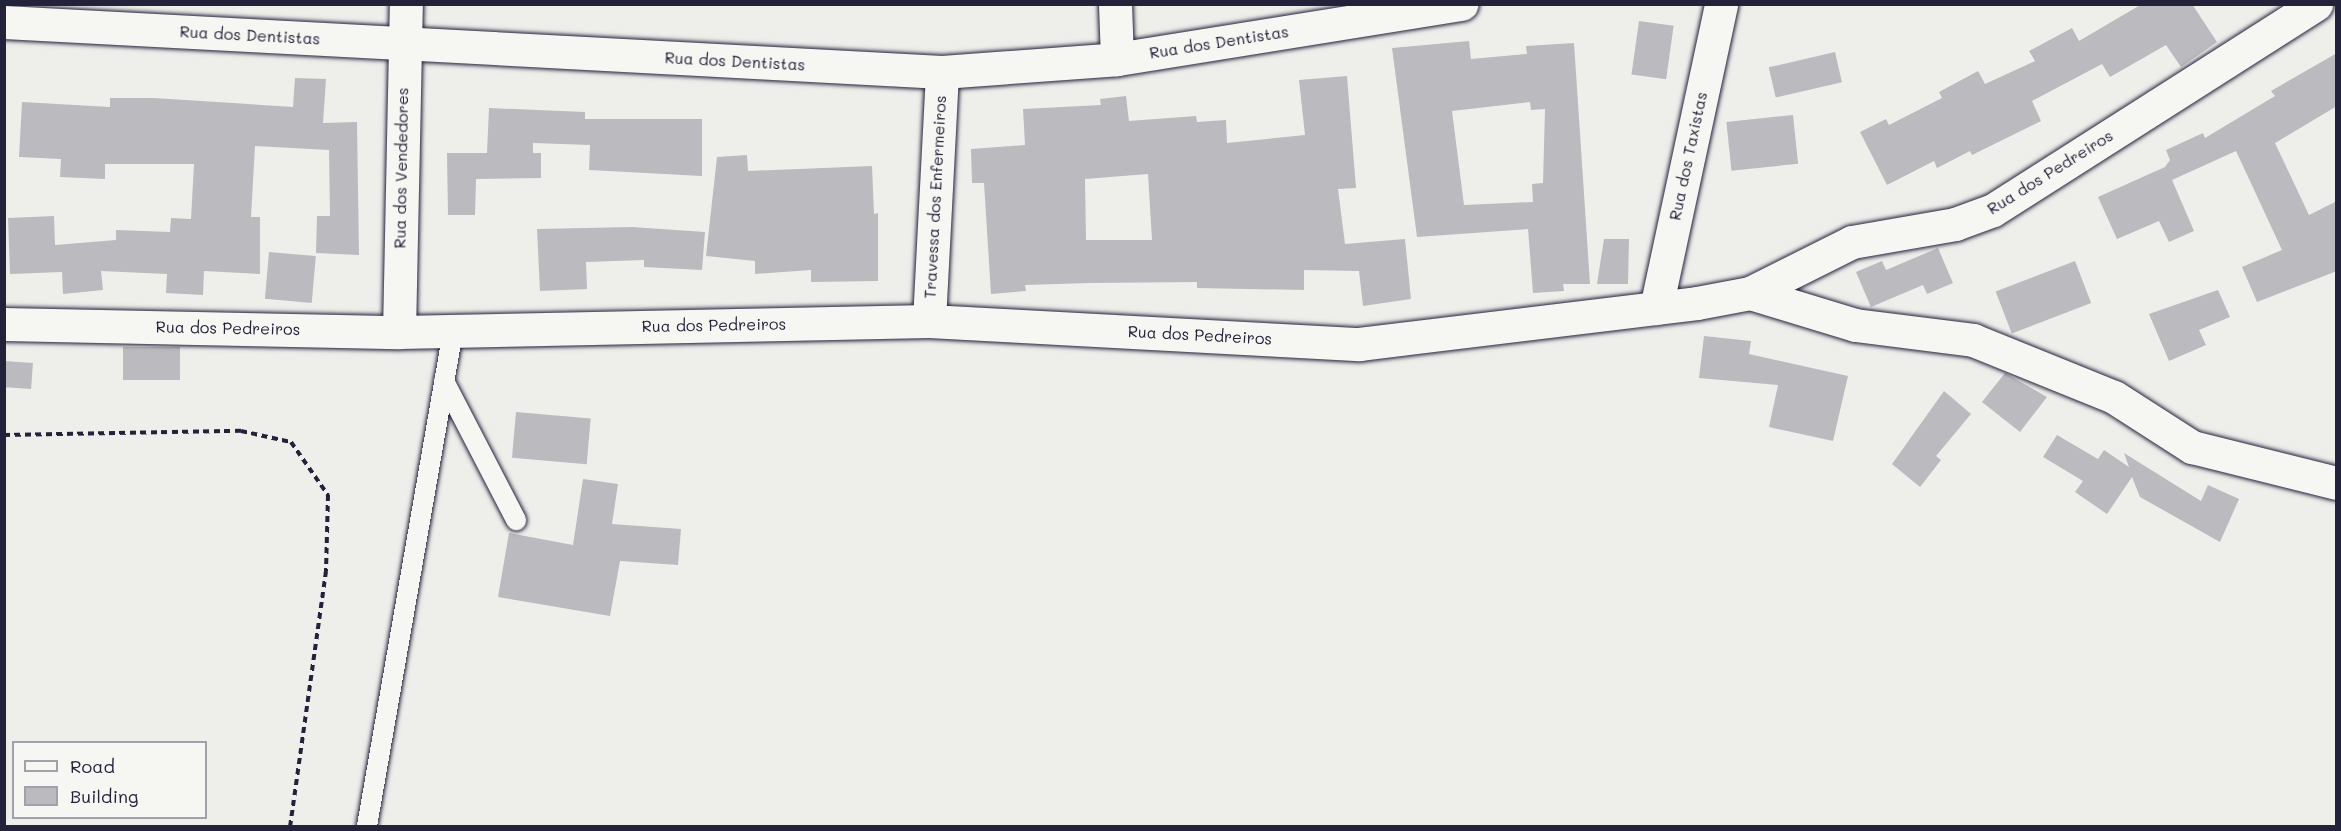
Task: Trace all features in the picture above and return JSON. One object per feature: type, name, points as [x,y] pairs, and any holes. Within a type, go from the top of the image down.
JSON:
[{"type":"street","name":"Rua dos Vendedores","points":[[399,332],[405,4]]},
{"type":"street","points":[[1115,4],[1117,58]]},
{"type":"street","name":"Rua dos Dentistas","points":[[4,22],[942,72],[1117,58],[1462,4]]},
{"type":"street","name":"Rua dos Taxistas","points":[[1656,308],[1721,4]]},
{"type":"street","name":"Rua dos Pedreiros","points":[[4,324],[399,332],[929,321],[1359,344],[1656,308],[1750,293],[1852,242],[1955,225],[1993,210],[2316,4]]},
{"type":"street","name":"Travessa dos Enfermeiros","points":[[929,321],[942,72]]},
{"type":"street","points":[[1750,293],[1855,325],[1973,340],[2114,397],[2192,447],[2337,483]]},
{"type":"lane","points":[[367,826],[453,331]]},
{"type":"lane","points":[[444,381],[516,520]]},
{"type":"path","points":[[4,435],[242,431],[291,442],[328,495],[326,571],[290,826]]},
{"type":"building","points":[[2142,4],[2192,4],[2217,42],[2181,67],[2166,45],[2110,77],[2102,64],[2032,101],[2041,121],[1972,155],[1970,151],[1937,168],[1934,161],[1887,185],[1860,132],[1886,119],[1889,125],[1942,98],[1939,92],[1978,71],[1985,84],[2035,61],[2029,51],[2072,28],[2079,41]]},
{"type":"building","points":[[1639,21],[1674,26],[1666,79],[1631,74]]},
{"type":"building","points":[[1469,41],[1471,59],[1527,54],[1526,46],[1574,43],[1590,284],[1563,284],[1564,291],[1533,293],[1528,229],[1417,237],[1392,48]],"holes":[[[1530,102],[1531,110],[1545,109],[1543,183],[1532,184],[1533,202],[1464,205],[1452,111]]]},
{"type":"building","points":[[1835,52],[1842,82],[1776,98],[1769,67]]},
{"type":"building","points":[[2337,53],[2337,106],[2275,143],[2309,215],[2337,201],[2337,271],[2257,302],[2242,267],[2282,250],[2236,151],[2172,180],[2194,231],[2169,242],[2159,221],[2117,239],[2098,197],[2165,167],[2170,160],[2166,150],[2203,133],[2205,138],[2275,96],[2271,91]]},
{"type":"building","points":[[1347,76],[1356,188],[1338,189],[1345,244],[1405,239],[1411,299],[1363,306],[1359,271],[1304,270],[1304,290],[1197,288],[1197,282],[1090,283],[1025,285],[1026,291],[991,294],[984,183],[972,183],[971,149],[1025,145],[1023,109],[1101,105],[1100,99],[1126,96],[1129,121],[1196,116],[1197,122],[1226,120],[1227,143],[1305,135],[1299,80]],"holes":[[[1148,174],[1152,240],[1086,240],[1085,179]]]},
{"type":"building","points":[[295,78],[326,79],[323,123],[357,122],[359,255],[316,253],[317,216],[330,216],[329,150],[255,146],[251,217],[260,217],[260,274],[204,271],[203,295],[166,293],[167,274],[101,271],[103,290],[63,294],[62,272],[10,274],[8,218],[54,216],[55,245],[116,240],[116,230],[170,232],[171,218],[191,219],[194,164],[105,164],[105,179],[60,177],[61,159],[19,157],[22,102],[110,107],[110,98],[154,98],[293,107]]},
{"type":"building","points":[[489,108],[585,112],[585,119],[702,119],[702,176],[589,170],[590,145],[533,143],[533,153],[541,153],[541,178],[476,179],[475,215],[448,215],[447,153],[487,153]]},
{"type":"building","points":[[1793,115],[1798,164],[1731,171],[1726,122]]},
{"type":"building","points":[[747,155],[748,171],[872,166],[874,214],[878,213],[878,281],[811,282],[811,270],[755,274],[755,261],[706,256],[717,157]]},
{"type":"building","points":[[632,227],[705,232],[702,270],[644,267],[644,260],[586,262],[587,289],[540,291],[537,229]]},
{"type":"building","points":[[1604,239],[1629,239],[1628,284],[1597,284]]},
{"type":"building","points":[[1938,248],[1953,283],[1927,294],[1923,285],[1871,307],[1856,272],[1882,261],[1886,270]]},
{"type":"building","points":[[269,252],[316,256],[312,303],[265,299]]},
{"type":"building","points":[[2075,261],[2091,303],[2012,333],[1996,291]]},
{"type":"building","points":[[2218,290],[2230,317],[2199,330],[2206,345],[2169,361],[2149,314]]},
{"type":"building","points":[[1704,336],[1751,341],[1749,354],[1848,376],[1833,441],[1769,427],[1778,385],[1699,378]]},
{"type":"building","points":[[123,347],[180,347],[180,380],[123,380]]},
{"type":"building","points":[[4,361],[33,363],[31,389],[4,387]]},
{"type":"building","points":[[2005,373],[2047,397],[2020,432],[1982,402]]},
{"type":"building","points":[[1944,391],[1971,414],[1936,456],[1941,460],[1920,487],[1892,464]]},
{"type":"building","points":[[516,412],[591,419],[587,464],[512,458]]},
{"type":"building","points":[[2057,435],[2098,459],[2104,450],[2129,467],[2124,453],[2201,501],[2208,485],[2239,499],[2220,542],[2140,497],[2132,477],[2107,514],[2075,492],[2083,481],[2043,457]]},
{"type":"building","points":[[583,479],[618,484],[612,524],[681,529],[678,565],[620,561],[610,616],[498,597],[509,533],[573,545]]}]
